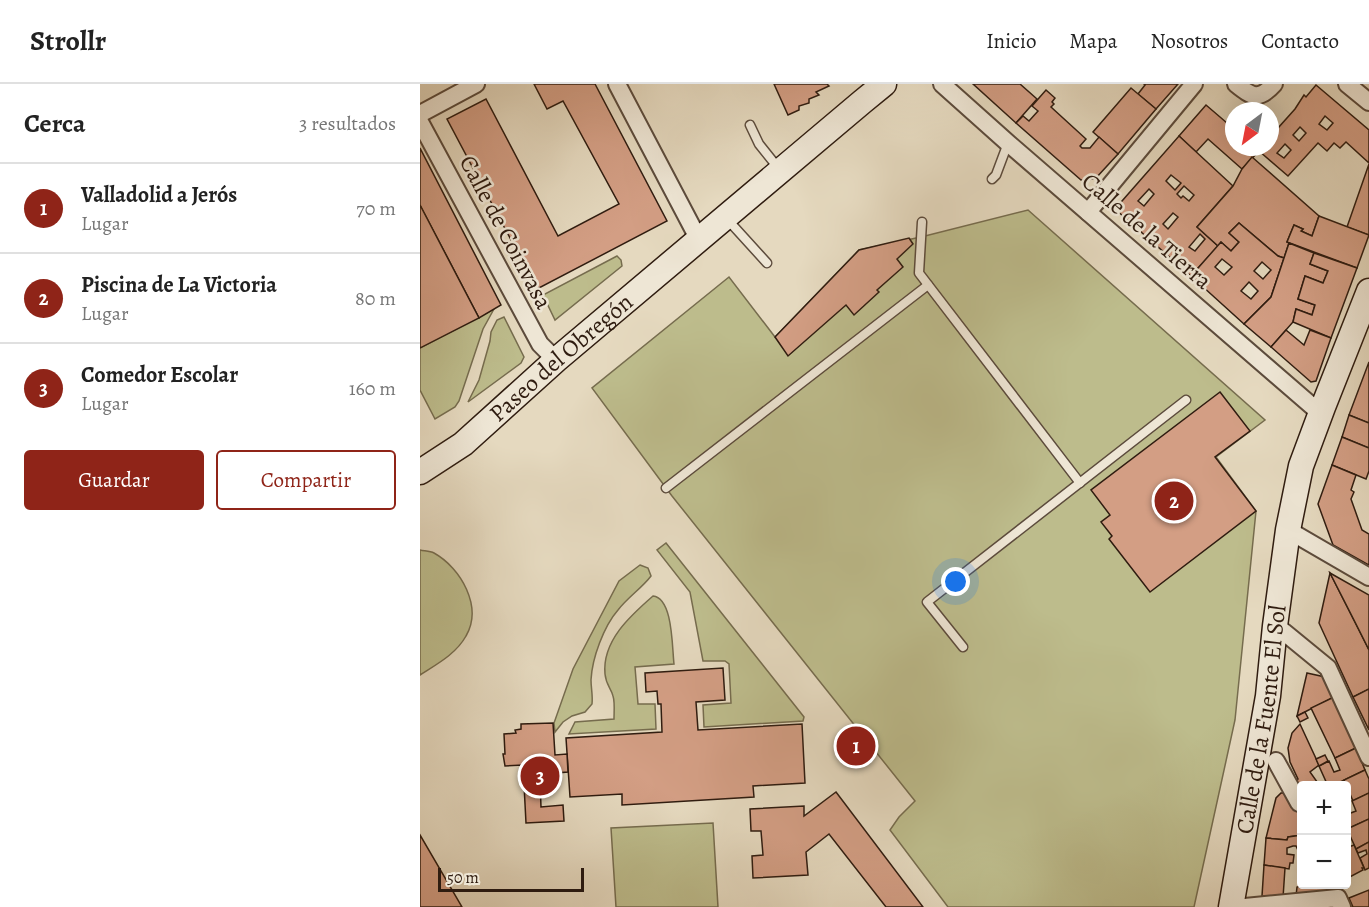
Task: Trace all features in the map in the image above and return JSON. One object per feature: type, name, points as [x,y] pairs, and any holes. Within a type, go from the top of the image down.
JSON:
[{"type":"street","points":[[420,114],[476,84]]},
{"type":"street","points":[[617,84],[699,240]]},
{"type":"street","name":"Paseo del Obregón","points":[[420,472],[463,444],[556,360],[884,84]]},
{"type":"street","name":"Calle de la Tierra","points":[[942,84],[1320,413]]},
{"type":"street","points":[[1089,212],[1194,84]]},
{"type":"street","points":[[1236,84],[1250,95],[1256,96],[1263,94],[1274,84]]},
{"type":"street","points":[[1347,84],[1369,102]]},
{"type":"street","name":"Calle de Coinvasa","points":[[420,122],[534,334],[540,344],[556,360]]},
{"type":"street","name":"Calle de la Fuente El Sol","points":[[1231,907],[1268,696],[1288,530],[1301,466],[1369,291]]},
{"type":"street","points":[[1288,530],[1369,577]]},
{"type":"street","points":[[1275,626],[1328,668],[1369,758]]},
{"type":"street","points":[[1276,761],[1297,799]]},
{"type":"street","points":[[1245,907],[1337,896]]},
{"type":"lane","points":[[750,125],[759,144],[781,171]]},
{"type":"lane","points":[[992,179],[996,175],[1008,143]]},
{"type":"lane","points":[[725,218],[767,263]]},
{"type":"lane","points":[[922,222],[919,273],[1080,483]]},
{"type":"lane","points":[[666,488],[928,285]]},
{"type":"lane","points":[[963,647],[927,602],[1186,400]]},
{"type":"shaded area","points":[[1028,210],[1265,420],[1216,457],[1256,511],[1235,720],[1194,907],[948,907],[890,830],[915,801],[672,496],[592,388],[729,277],[775,337],[859,250]]},
{"type":"shaded area","points":[[617,256],[622,266],[555,320],[543,295]]},
{"type":"shaded area","points":[[494,309],[483,329],[459,401],[455,407],[435,419],[420,390],[420,348]]},
{"type":"shaded area","points":[[504,317],[524,357],[521,363],[468,402],[479,380],[491,332],[497,320]]},
{"type":"shaded area","points":[[666,543],[804,717],[803,721],[704,727],[703,705],[731,703],[729,664],[725,661],[703,661],[690,592],[657,550]]},
{"type":"shaded area","points":[[420,550],[434,553],[453,568],[466,589],[472,613],[471,625],[457,648],[420,675]]},
{"type":"shaded area","points":[[640,565],[648,568],[651,576],[618,610],[604,633],[596,652],[592,671],[592,704],[585,712],[563,722],[555,732],[554,723],[573,669],[619,581]]},
{"type":"shaded area","points":[[653,596],[660,599],[668,614],[674,664],[635,667],[638,704],[655,704],[656,729],[569,734],[575,722],[614,719],[614,698],[605,674],[608,651],[619,630]]},
{"type":"shaded area","points":[[713,823],[718,907],[616,907],[611,828]]},
{"type":"building","points":[[534,84],[595,84],[667,221],[537,289],[447,119],[486,99],[558,236],[619,204],[563,101],[547,109]]},
{"type":"building","points":[[774,84],[827,84],[829,86],[816,92],[819,95],[809,99],[809,103],[799,106],[799,110],[788,115]]},
{"type":"building","points":[[973,84],[1020,84],[1037,99],[1016,123]]},
{"type":"building","points":[[1144,84],[1178,84],[1156,109],[1138,94]]},
{"type":"building","points":[[1316,85],[1369,130],[1369,163],[1346,142],[1340,148],[1334,143],[1327,151],[1318,143],[1288,176],[1265,156],[1279,154],[1284,158],[1291,150],[1285,144],[1279,151],[1279,127],[1304,95],[1306,97]],"holes":[[[1325,116],[1333,123],[1327,130],[1319,124]],[[1300,127],[1306,133],[1299,141],[1293,135]]]},
{"type":"building","points":[[1131,88],[1156,109],[1118,154],[1093,132]]},
{"type":"building","points":[[1046,90],[1055,98],[1051,107],[1086,139],[1080,146],[1082,148],[1090,148],[1099,137],[1118,154],[1095,179],[1081,180],[1016,123],[1023,116],[1029,121],[1038,111],[1032,106]]},
{"type":"building","points":[[1206,105],[1225,121],[1225,154],[1208,139],[1196,152],[1179,136]]},
{"type":"building","points":[[1179,136],[1233,186],[1197,227],[1218,246],[1191,276],[1115,209]],"holes":[[[1171,175],[1181,183],[1175,190],[1166,181]],[[1184,186],[1194,195],[1189,201],[1177,194]],[[1149,189],[1154,194],[1144,206],[1138,201]],[[1173,213],[1178,217],[1168,229],[1163,224]],[[1200,234],[1205,239],[1195,251],[1189,247]]]},
{"type":"building","points":[[420,148],[501,305],[479,318],[420,205]]},
{"type":"building","points":[[1227,156],[1254,156],[1242,169]]},
{"type":"building","points":[[1252,157],[1319,216],[1312,236],[1294,225],[1284,258],[1278,256],[1239,223],[1229,233],[1239,242],[1231,251],[1221,242],[1218,246],[1197,227],[1233,186]]},
{"type":"building","points":[[1369,164],[1369,235],[1347,227]]},
{"type":"building","points":[[420,205],[479,318],[420,348]]},
{"type":"building","points":[[1319,216],[1369,235],[1357,268],[1287,242],[1294,225],[1312,236]]},
{"type":"building","points":[[1239,223],[1278,256],[1284,258],[1271,297],[1244,324],[1191,276],[1221,242],[1231,251],[1239,242],[1229,233]],"holes":[[[1222,259],[1232,267],[1224,275],[1215,267]],[[1262,262],[1271,270],[1263,279],[1254,271]],[[1249,282],[1258,291],[1251,299],[1241,291]]]},
{"type":"building","points":[[909,238],[913,244],[897,259],[903,267],[877,290],[879,292],[854,315],[846,305],[788,356],[775,337],[859,250]]},
{"type":"building","points":[[1289,243],[1314,253],[1310,264],[1328,271],[1323,283],[1305,276],[1298,299],[1315,305],[1312,315],[1296,309],[1293,322],[1271,347],[1244,324],[1271,297]]},
{"type":"building","points":[[1314,253],[1357,268],[1331,338],[1293,322],[1296,309],[1312,315],[1315,305],[1298,299],[1305,276],[1323,283],[1328,271],[1310,264]]},
{"type":"building","points":[[1286,330],[1304,345],[1310,330],[1331,338],[1316,381],[1311,382],[1271,347]]},
{"type":"building","points":[[1369,362],[1369,423],[1349,415]]},
{"type":"building","points":[[1220,392],[1250,431],[1215,457],[1256,511],[1150,592],[1109,539],[1112,536],[1101,522],[1110,515],[1091,490]]},
{"type":"building","points":[[1349,415],[1369,423],[1369,448],[1342,437]]},
{"type":"building","points":[[1342,437],[1369,448],[1369,471],[1366,479],[1332,465]]},
{"type":"building","points":[[1332,465],[1356,475],[1351,490],[1354,492],[1351,499],[1362,530],[1369,534],[1369,565],[1333,545],[1318,504]]},
{"type":"building","points":[[1330,573],[1369,650],[1369,689],[1353,697],[1319,623]]},
{"type":"building","points":[[1330,573],[1369,595],[1369,650],[1355,622]]},
{"type":"building","points":[[723,668],[725,700],[696,702],[698,730],[802,724],[805,783],[753,786],[754,797],[622,805],[622,794],[570,797],[566,738],[662,732],[661,704],[658,704],[657,691],[646,692],[645,673]]},
{"type":"building","points":[[1307,673],[1325,677],[1334,697],[1297,716]]},
{"type":"building","points":[[1369,689],[1369,730],[1353,697]]},
{"type":"building","points":[[1334,697],[1358,747],[1335,758],[1311,708]]},
{"type":"building","points":[[1305,712],[1308,718],[1300,722],[1297,716]]},
{"type":"building","points":[[553,723],[555,755],[567,754],[568,772],[556,773],[556,779],[540,780],[541,807],[563,805],[564,821],[526,823],[523,765],[505,766],[504,734],[516,733],[515,730],[521,729],[521,724]]},
{"type":"building","points":[[1300,724],[1319,765],[1310,772],[1316,781],[1297,781],[1297,786],[1294,782],[1298,779],[1290,762],[1288,748],[1292,733]]},
{"type":"building","points":[[1358,747],[1365,770],[1342,781],[1326,781],[1319,766],[1329,761],[1334,772],[1340,770],[1335,758]]},
{"type":"building","points":[[1325,755],[1328,761],[1319,766],[1316,759]]},
{"type":"building","points":[[1365,770],[1369,779],[1369,793],[1353,801],[1351,781],[1344,780]]},
{"type":"building","points":[[836,792],[923,907],[886,907],[829,834],[806,852],[808,875],[753,878],[752,856],[763,855],[761,831],[751,831],[750,809],[804,806],[804,816]]},
{"type":"building","points":[[1281,793],[1285,793],[1297,799],[1297,836],[1288,837],[1287,840],[1266,838],[1276,798]]},
{"type":"building","points":[[1369,793],[1369,819],[1351,827],[1351,813],[1356,811],[1352,801]]},
{"type":"building","points":[[1369,819],[1369,842],[1356,849],[1351,838],[1351,827]]},
{"type":"building","points":[[420,835],[462,907],[420,907]]},
{"type":"building","points":[[1297,836],[1297,848],[1296,846],[1287,848],[1287,854],[1294,855],[1289,869],[1264,865],[1266,838],[1287,840],[1288,837]]},
{"type":"building","points":[[1369,842],[1369,868],[1365,870],[1360,858],[1367,854],[1366,850],[1358,853],[1356,849]]},
{"type":"building","points":[[1354,845],[1364,868],[1351,876],[1351,846]]},
{"type":"building","points":[[1264,865],[1285,868],[1283,898],[1262,896]]},
{"type":"building","points":[[1297,887],[1297,889],[1327,889],[1328,891],[1296,896]]},
{"type":"building","points":[[1369,890],[1369,907],[1353,907],[1349,898]]},
{"type":"place","name":"Piscina de La Victoria","points":[[1174,501]]},
{"type":"place","name":"Valladolid a Jerós","points":[[856,746]]},
{"type":"place","name":"Comedor Escolar","points":[[540,776]]}]
